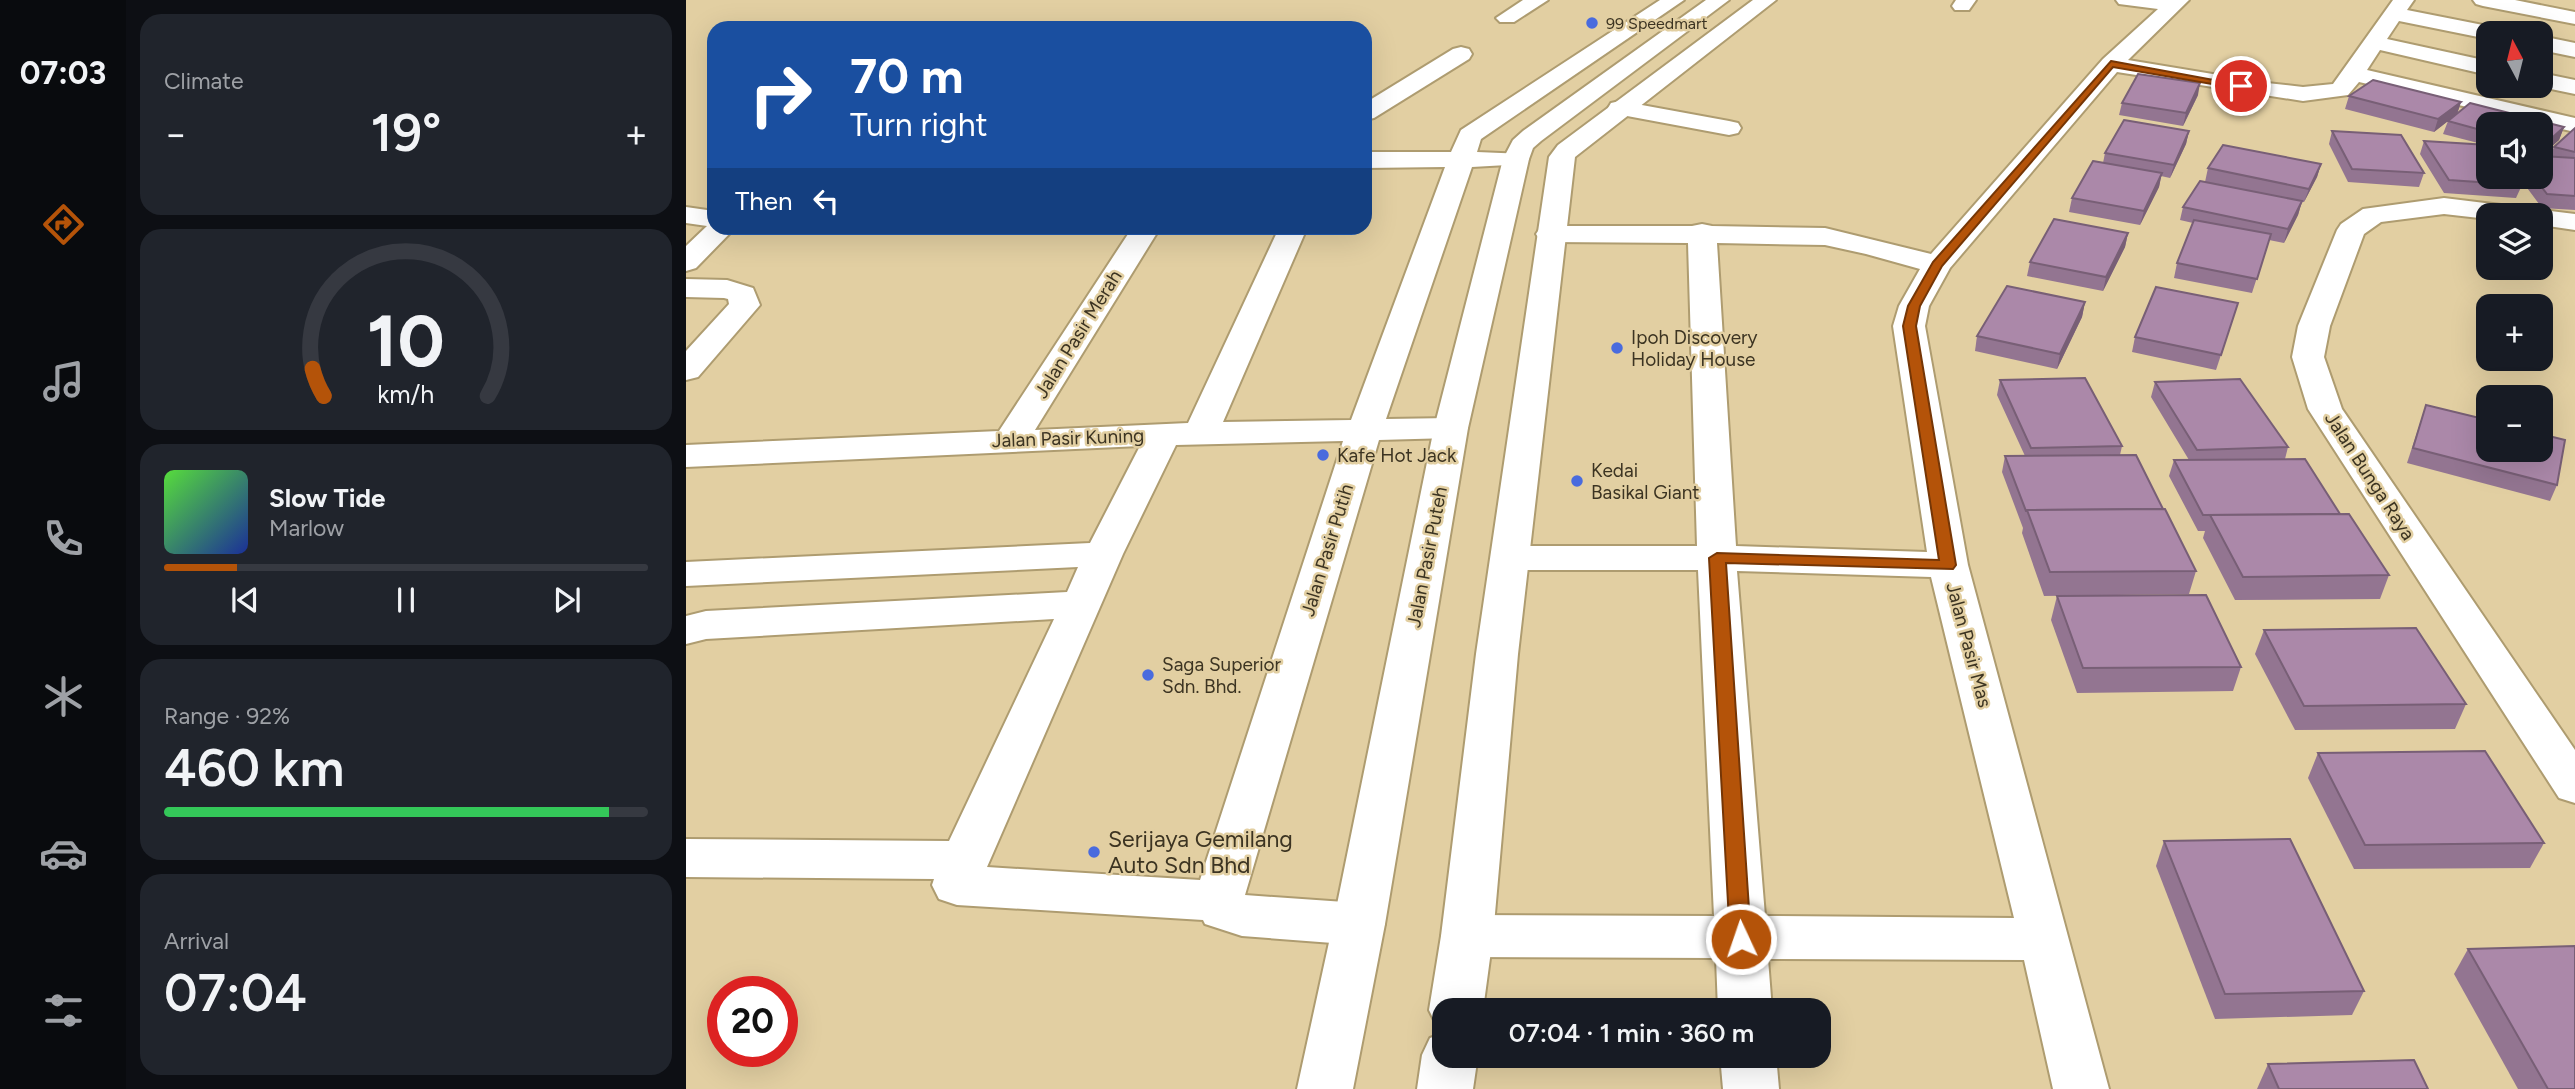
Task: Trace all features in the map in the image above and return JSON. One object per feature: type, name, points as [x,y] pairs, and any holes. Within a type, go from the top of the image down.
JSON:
[{"type":"street","points":[[1507,18],[1538,0]]},
{"type":"street","name":"Jalan Pasir Putih","points":[[1218,901],[1364,431],[1459,159],[1470,135],[1674,0]]},
{"type":"street","name":"Jalan Pasir Puteh","points":[[1325,1089],[1359,924],[1451,428],[1516,159],[1522,145],[1532,136],[1719,0]]},
{"type":"street","points":[[1458,998],[1550,234],[1562,157],[1567,150],[1628,102],[1766,0]]},
{"type":"street","points":[[2126,0],[2176,2]]},
{"type":"street","points":[[2483,0],[2575,18]]},
{"type":"street","name":"Jalan Pasir Mas","points":[[2081,1089],[1948,565],[1909,326],[1914,306],[1937,265],[2111,64],[2176,2]]},
{"type":"street","points":[[2111,64],[2303,94],[2340,90],[2354,74],[2399,7],[2476,28]]},
{"type":"street","points":[[1613,38],[1656,46]]},
{"type":"street","points":[[2373,42],[2476,65]]},
{"type":"street","points":[[2553,45],[2575,50]]},
{"type":"street","points":[[1372,109],[1461,54]]},
{"type":"street","points":[[2354,74],[2575,125]]},
{"type":"street","points":[[2553,82],[2575,87]]},
{"type":"street","points":[[1372,160],[1516,159],[1542,154],[1596,108],[1618,99],[1729,128]]},
{"type":"street","name":"Jalan Bunga Raya","points":[[2476,209],[2444,206],[2373,215],[2351,230],[2314,326],[2308,357],[2325,409],[2575,786]]},
{"type":"street","points":[[686,215],[707,218]]},
{"type":"street","points":[[2553,219],[2575,222]]},
{"type":"street","points":[[1550,234],[1702,232],[1842,238],[1937,265]]},
{"type":"street","points":[[1702,232],[1717,558],[1744,998]]},
{"type":"street","points":[[686,262],[714,235]]},
{"type":"street","name":"Jalan Pasir Merah","points":[[1011,440],[1142,235]]},
{"type":"street","points":[[1289,235],[1182,434],[1104,554],[964,860],[957,885],[1218,901],[1223,910],[1242,915],[1359,924]]},
{"type":"street","points":[[686,288],[727,289],[741,294],[745,305],[686,370]]},
{"type":"street","name":"Jalan Pasir Kuning","points":[[686,456],[1011,440],[1451,428]]},
{"type":"street","points":[[686,573],[1104,554]]},
{"type":"street","points":[[1510,558],[1717,558],[1948,565]]},
{"type":"street","points":[[686,630],[706,625],[1081,604]]},
{"type":"street","points":[[686,858],[964,860]]},
{"type":"street","points":[[1467,936],[2045,939]]},
{"type":"street","points":[[1445,1089],[1448,1068]]},
{"type":"street","points":[[1749,1068],[1751,1089]]},
{"type":"building","points":[[2138,74],[2200,83],[2186,113],[2122,103]]},
{"type":"building","points":[[2373,80],[2461,102],[2438,119],[2349,96]]},
{"type":"building","points":[[2470,103],[2505,112],[2476,112],[2476,129],[2448,121]]},
{"type":"building","points":[[2124,120],[2189,131],[2174,165],[2105,153]]},
{"type":"building","points":[[2553,124],[2564,127],[2553,137]]},
{"type":"building","points":[[2575,128],[2575,152],[2554,147]]},
{"type":"building","points":[[2332,131],[2401,135],[2424,173],[2352,169]]},
{"type":"building","points":[[2424,141],[2476,144],[2476,182],[2449,180]]},
{"type":"building","points":[[2223,145],[2321,164],[2309,189],[2208,168]]},
{"type":"building","points":[[2553,157],[2575,158],[2575,196],[2547,194],[2543,189],[2553,189]]},
{"type":"building","points":[[2093,161],[2162,173],[2144,211],[2072,198]]},
{"type":"building","points":[[2200,181],[2302,201],[2288,229],[2183,207]]},
{"type":"building","points":[[2054,219],[2128,233],[2106,277],[2030,262]]},
{"type":"building","points":[[2194,220],[2271,234],[2257,279],[2177,263]]},
{"type":"building","points":[[2007,286],[2085,302],[2060,354],[1977,336]]},
{"type":"building","points":[[2156,287],[2238,303],[2221,355],[2135,337]]},
{"type":"building","points":[[2085,378],[2122,446],[2031,448],[2000,380]]},
{"type":"building","points":[[2240,379],[2288,447],[2197,450],[2155,382]]},
{"type":"building","points":[[2426,405],[2476,417],[2476,462],[2553,462],[2553,437],[2565,440],[2557,485],[2413,448]]},
{"type":"building","points":[[2136,455],[2163,509],[2026,511],[2005,456]]},
{"type":"building","points":[[2305,459],[2340,514],[2203,515],[2174,460]]},
{"type":"building","points":[[2165,509],[2196,571],[2050,572],[2027,510]]},
{"type":"building","points":[[2349,514],[2389,575],[2243,577],[2210,515]]},
{"type":"building","points":[[2206,595],[2241,667],[2083,668],[2057,596]]},
{"type":"building","points":[[2416,628],[2466,704],[2304,706],[2264,630]]},
{"type":"building","points":[[2485,751],[2544,843],[2365,845],[2318,753]]},
{"type":"building","points":[[2290,839],[2364,991],[2225,994],[2164,841]]},
{"type":"building","points":[[2575,946],[2575,1089],[2548,1089],[2468,949]]},
{"type":"building","points":[[2414,1060],[2428,1089],[2279,1089],[2268,1064]]},
{"type":"place","name":"99 Speedmart","points":[[1592,23]]},
{"type":"place","name":"Ipoh Discovery Holiday House","points":[[1617,348]]},
{"type":"place","name":"Kafe Hot Jack","points":[[1323,455]]},
{"type":"place","name":"Kedai Basikal Giant","points":[[1577,481]]},
{"type":"place","name":"Saga Superior Sdn. Bhd.","points":[[1148,675]]},
{"type":"place","name":"Serijaya Gemilang Auto Sdn Bhd","points":[[1094,852]]},
{"type":"route","points":[[1741,939],[1717,558],[1948,565],[1909,326],[1914,306],[1937,265],[2111,64],[2241,86]]}]
